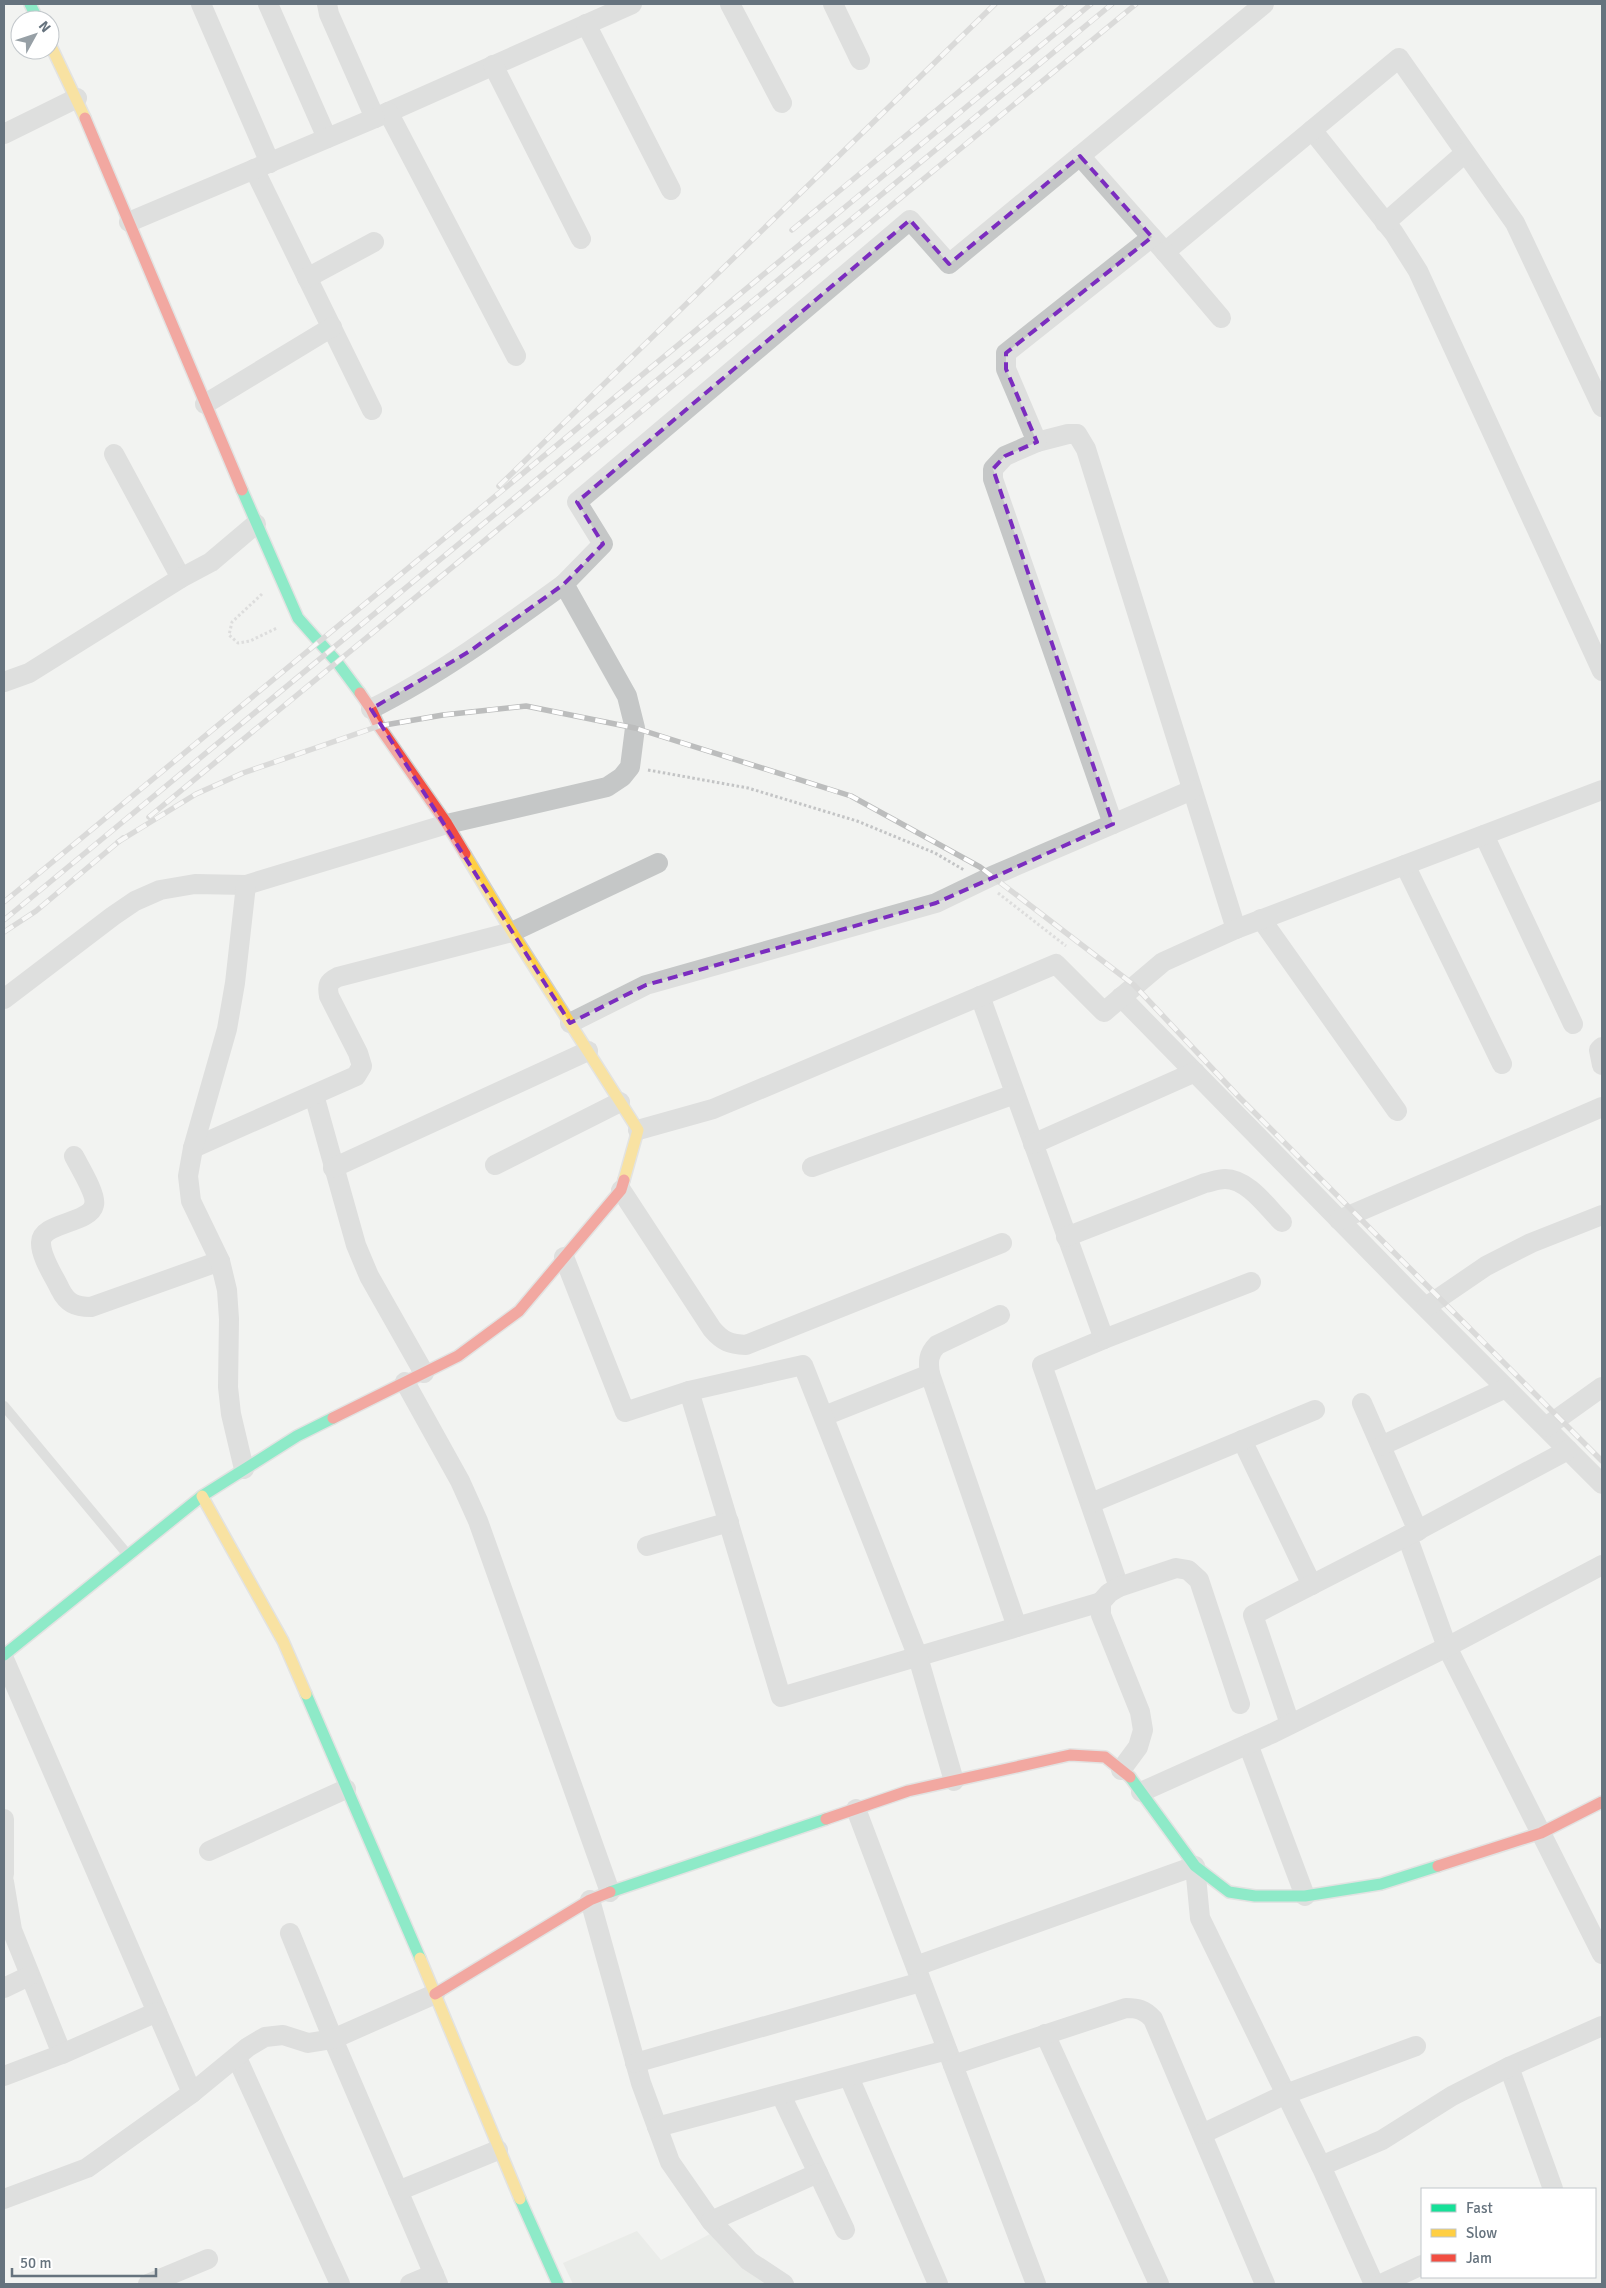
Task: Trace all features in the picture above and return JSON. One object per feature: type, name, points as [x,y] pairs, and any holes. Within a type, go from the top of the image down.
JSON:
[{"type":"street","points":[[201,4],[262,166],[308,278],[372,410]]},
{"type":"street","points":[[268,4],[327,138]]},
{"type":"street","points":[[326,4],[329,14],[381,115],[516,356]]},
{"type":"street","points":[[129,222],[381,115],[632,4]]},
{"type":"street","points":[[730,4],[782,103]]},
{"type":"street","points":[[833,4],[860,60]]},
{"type":"street","points":[[371,709],[397,696],[470,650],[564,584],[603,544],[577,502],[910,220],[949,264],[1264,4]]},
{"type":"street","points":[[586,24],[671,190]]},
{"type":"street","points":[[1037,442],[1006,369],[1004,360],[1006,352],[1159,245],[1312,130],[1399,58],[1515,223],[1602,407]]},
{"type":"street","points":[[4,1655],[202,1496],[297,1436],[458,1356],[519,1312],[621,1190],[638,1130],[512,932],[447,824],[379,726],[371,709],[333,657],[298,618],[205,404],[77,98],[58,60]]},
{"type":"street","points":[[493,65],[581,239]]},
{"type":"street","points":[[4,134],[77,98]]},
{"type":"street","points":[[1312,130],[1385,223],[1418,271],[1602,671]]},
{"type":"street","points":[[1385,223],[1465,153]]},
{"type":"street","points":[[1080,156],[1222,318]]},
{"type":"street","points":[[308,278],[374,242]]},
{"type":"street","points":[[205,404],[332,327]]},
{"type":"street","points":[[1112,824],[993,479],[993,469],[998,461],[1005,456],[1037,442],[1068,434],[1077,434],[1086,450],[1236,929]]},
{"type":"street","points":[[114,454],[181,578]]},
{"type":"street","points":[[4,682],[29,673],[181,578],[211,562],[256,524]]},
{"type":"street","points":[[4,999],[135,901],[160,890],[195,884],[246,885],[447,824],[607,787],[622,777],[630,767],[636,728],[627,696],[564,584]]},
{"type":"street","points":[[570,1024],[646,985],[936,903],[982,880],[1192,790]]},
{"type":"street","points":[[638,1130],[713,1109],[1056,964],[1104,1012],[1163,962],[1236,929],[1602,790]]},
{"type":"street","points":[[1484,835],[1573,1024]]},
{"type":"street","points":[[193,1148],[356,1076],[362,1066],[358,1053],[329,996],[327,986],[330,981],[338,977],[512,932],[658,863]]},
{"type":"street","points":[[1405,865],[1502,1064]]},
{"type":"street","points":[[244,1469],[231,1414],[228,1387],[228,1300],[220,1261],[192,1201],[188,1176],[193,1148],[227,1029],[235,983],[246,885]]},
{"type":"street","points":[[1261,919],[1397,1111]]},
{"type":"street","points":[[980,996],[1104,1339]]},
{"type":"street","points":[[1121,997],[1339,1220],[1602,1484]]},
{"type":"street","points":[[1602,1047],[1599,1050],[1602,1065]]},
{"type":"street","points":[[333,1168],[588,1051]]},
{"type":"street","points":[[1033,1144],[1195,1072]]},
{"type":"street","points":[[812,1167],[1015,1094]]},
{"type":"street","points":[[314,1095],[348,1224],[369,1276],[424,1373]]},
{"type":"street","points":[[495,1165],[620,1102]]},
{"type":"street","points":[[1339,1220],[1602,1107]]},
{"type":"street","points":[[74,1156],[93,1195],[95,1202],[93,1209],[88,1214],[52,1229],[44,1234],[40,1242],[42,1252],[64,1297],[70,1304],[80,1307],[91,1307],[220,1261]]},
{"type":"street","points":[[1066,1237],[1205,1183],[1225,1179],[1238,1183],[1250,1190],[1282,1222]]},
{"type":"street","points":[[621,1190],[712,1329],[722,1341],[732,1344],[746,1345],[1002,1243]]},
{"type":"street","points":[[1426,1308],[1486,1266],[1531,1243],[1602,1216]]},
{"type":"street","points":[[564,1257],[625,1412],[690,1392],[803,1365],[918,1657],[954,1781]]},
{"type":"street","points":[[1119,1587],[1042,1365],[1251,1282]]},
{"type":"street","points":[[1000,1315],[937,1345],[931,1351],[928,1362],[930,1374],[1017,1627]]},
{"type":"street","points":[[824,1416],[930,1374]]},
{"type":"street","points":[[405,1382],[460,1481],[478,1521],[610,1892]]},
{"type":"street","points":[[1546,1427],[1602,1387]]},
{"type":"street","points":[[1381,1446],[1506,1388]]},
{"type":"street","points":[[690,1392],[781,1697],[1100,1602],[1109,1592],[1119,1587],[1176,1568],[1188,1570],[1198,1580],[1240,1704]]},
{"type":"street","points":[[1362,1403],[1381,1446],[1412,1534],[1446,1647],[1602,1954]]},
{"type":"street","points":[[1090,1503],[1315,1410]]},
{"type":"street","points":[[1242,1440],[1312,1585]]},
{"type":"street","points":[[1290,1724],[1253,1615],[1412,1534],[1568,1450]]},
{"type":"street","points":[[202,1496],[283,1641],[435,1994],[498,2150],[558,2284]]},
{"type":"street","points":[[647,1546],[728,1522]]},
{"type":"street","points":[[1141,1792],[1290,1724],[1601,1568]]},
{"type":"street","points":[[1100,1602],[1101,1615],[1140,1712],[1143,1730],[1138,1747],[1121,1770]]},
{"type":"street","points":[[4,1659],[192,2094]]},
{"type":"street","points":[[1248,1744],[1305,1896]]},
{"type":"street","points":[[4,2199],[87,2168],[192,2094],[248,2047],[265,2037],[283,2035],[308,2043],[333,2039],[435,1994],[590,1900],[908,1791],[1070,1755],[1105,1757],[1132,1778],[1194,1866],[1228,1892],[1255,1896],[1305,1896],[1381,1884],[1540,1833],[1602,1802]]},
{"type":"street","points":[[209,1851],[346,1789]]},
{"type":"street","points":[[856,1809],[1036,2284]]},
{"type":"street","points":[[4,1819],[4,1874]]},
{"type":"street","points":[[635,2063],[918,1974],[1194,1866]]},
{"type":"street","points":[[1194,1866],[1200,1918],[1322,2166],[1374,2284]]},
{"type":"street","points":[[4,1882],[12,1930],[62,2054]]},
{"type":"street","points":[[590,1900],[635,2063],[670,2162],[711,2221],[749,2261],[784,2284]]},
{"type":"street","points":[[290,1933],[333,2039],[436,2279],[410,2284]]},
{"type":"street","points":[[4,1988],[29,1976]]},
{"type":"street","points":[[657,2128],[849,2077],[950,2058],[1045,2034],[1126,2008],[1137,2008],[1148,2013],[1154,2020],[1265,2284]]},
{"type":"street","points":[[4,2076],[62,2054],[156,2012]]},
{"type":"street","points":[[1322,2166],[1382,2140],[1452,2096],[1509,2067],[1602,2026]]},
{"type":"street","points":[[1045,2034],[1159,2284]]},
{"type":"street","points":[[1202,2134],[1286,2094],[1416,2046]]},
{"type":"street","points":[[237,2058],[340,2284]]},
{"type":"street","points":[[1509,2067],[1553,2188]]},
{"type":"street","points":[[849,2077],[938,2284]]},
{"type":"street","points":[[781,2094],[845,2230]]},
{"type":"street","points":[[398,2192],[498,2150]]},
{"type":"street","points":[[711,2221],[818,2173]]},
{"type":"street","points":[[148,2284],[208,2259]]},
{"type":"street","points":[[1382,2284],[1421,2265]]},
{"type":"lane","points":[[4,1406],[128,1555]]},
{"type":"path","points":[[280,578],[232,622],[229,635],[238,643],[250,641],[298,618]]},
{"type":"path","points":[[630,767],[748,788],[856,822],[935,853],[982,880],[1071,950],[1056,964]]},
{"type":"highlighted area","points":[[1080,156],[1152,237],[1006,353],[1006,369],[1037,442],[1005,456],[993,469],[1113,824],[936,903],[646,985],[570,1023],[371,709],[470,651],[564,584],[603,544],[577,502],[910,220],[949,264]]},
{"type":"shaded area","points":[[637,2231],[661,2260],[710,2234],[769,2284],[573,2284],[563,2263]]},
{"type":"railway","points":[[499,486],[995,4]]},
{"type":"railway","points":[[792,230],[1065,4]]},
{"type":"railway","points":[[4,902],[1091,4]]},
{"type":"railway","points":[[4,920],[1112,4]]},
{"type":"railway","points":[[149,817],[1136,4]]},
{"type":"railway","points":[[118,842],[196,794],[243,773],[379,726],[443,715],[526,706],[635,728],[851,796],[980,867],[1134,985],[1239,1097],[1602,1461]]},
{"type":"railway","points":[[4,932],[36,911],[123,838]]},
{"type":"traffic: fast","points":[[30,4],[33,10]]},
{"type":"traffic: fast","points":[[242,490],[298,618],[337,662],[360,693]]},
{"type":"traffic: fast","points":[[4,1655],[202,1496],[297,1436],[333,1418]]},
{"type":"traffic: fast","points":[[306,1694],[420,1958]]},
{"type":"traffic: fast","points":[[1130,1777],[1195,1866],[1229,1892],[1255,1896],[1305,1896],[1381,1884],[1438,1866]]},
{"type":"traffic: fast","points":[[610,1892],[826,1819]]},
{"type":"traffic: fast","points":[[520,2199],[558,2284]]},
{"type":"traffic: slow","points":[[58,60],[85,118]]},
{"type":"traffic: slow","points":[[465,854],[512,932],[638,1130],[624,1180]]},
{"type":"traffic: slow","points":[[202,1496],[283,1641],[306,1694]]},
{"type":"traffic: slow","points":[[420,1958],[520,2199]]},
{"type":"traffic: jam","points":[[85,118],[242,490]]},
{"type":"traffic: jam","points":[[360,693],[371,709],[379,726],[447,824],[465,854]]},
{"type":"traffic: jam","points":[[333,1418],[458,1356],[519,1311],[621,1190],[624,1180]]},
{"type":"traffic: jam","points":[[826,1819],[908,1791],[1070,1755],[1105,1757],[1130,1777]]},
{"type":"traffic: jam","points":[[1438,1866],[1541,1833],[1602,1802]]},
{"type":"traffic: jam","points":[[435,1994],[590,1900],[610,1892]]}]
